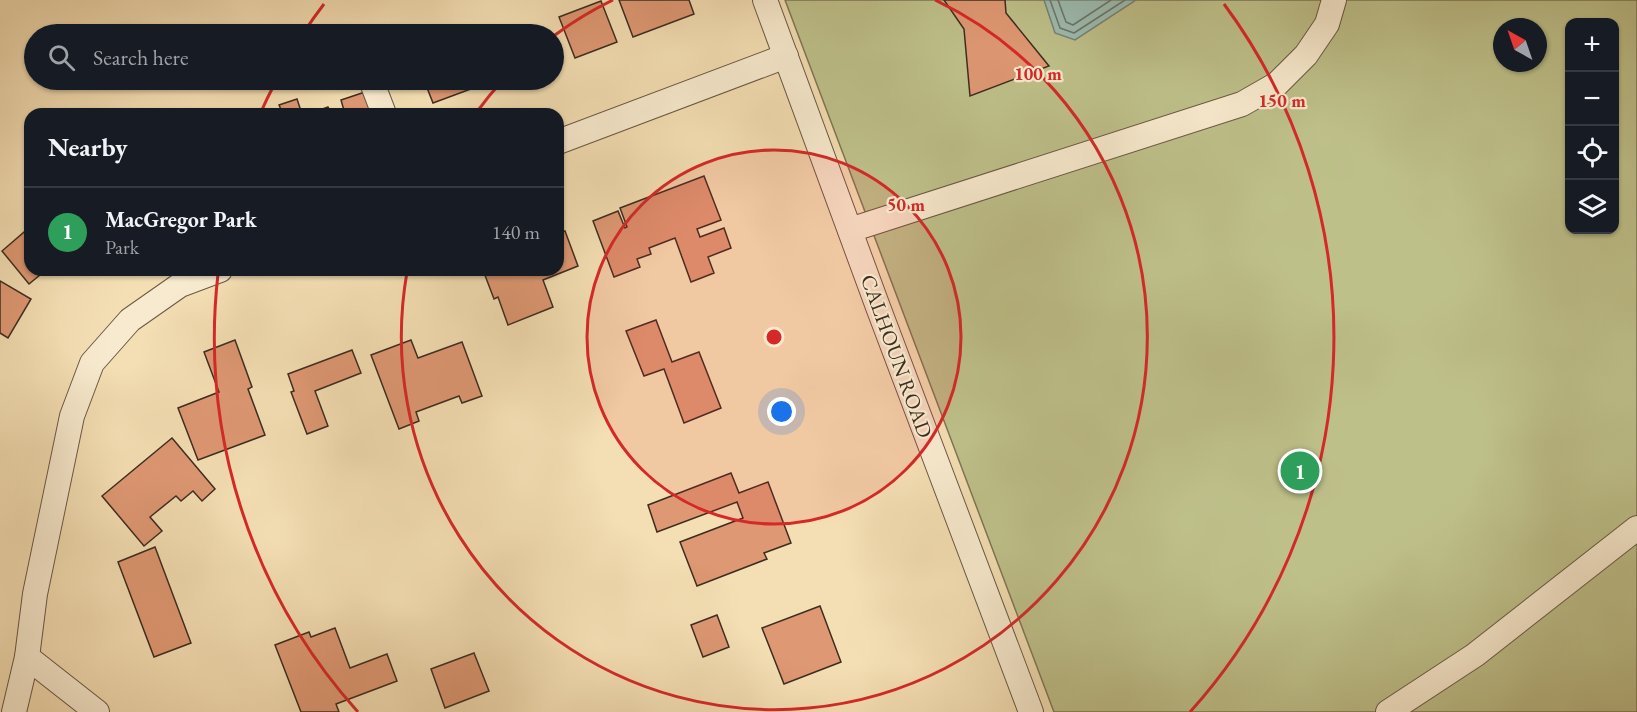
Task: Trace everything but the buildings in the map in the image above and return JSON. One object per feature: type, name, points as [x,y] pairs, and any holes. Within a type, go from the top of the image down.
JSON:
[{"type":"street","name":"CALHOUN ROAD","points":[[765,0],[1031,712]]},
{"type":"street","points":[[850,230],[1242,104],[1277,84],[1306,55],[1327,24],[1334,0]]},
{"type":"street","points":[[564,140],[786,56]]},
{"type":"street","points":[[375,90],[382,108]]},
{"type":"street","points":[[14,712],[27,657],[35,594],[72,416],[92,363],[130,320],[180,285],[204,276]]},
{"type":"street","points":[[1388,712],[1475,655],[1637,528]]},
{"type":"street","points":[[27,657],[97,712]]},
{"type":"green space","points":[[785,0],[1637,0],[1637,712],[1054,712]]},
{"type":"water","points":[[1044,0],[1136,0],[1075,40],[1055,33]]},
{"type":"place","name":"MacGregor Park","points":[[1300,471]]}]
